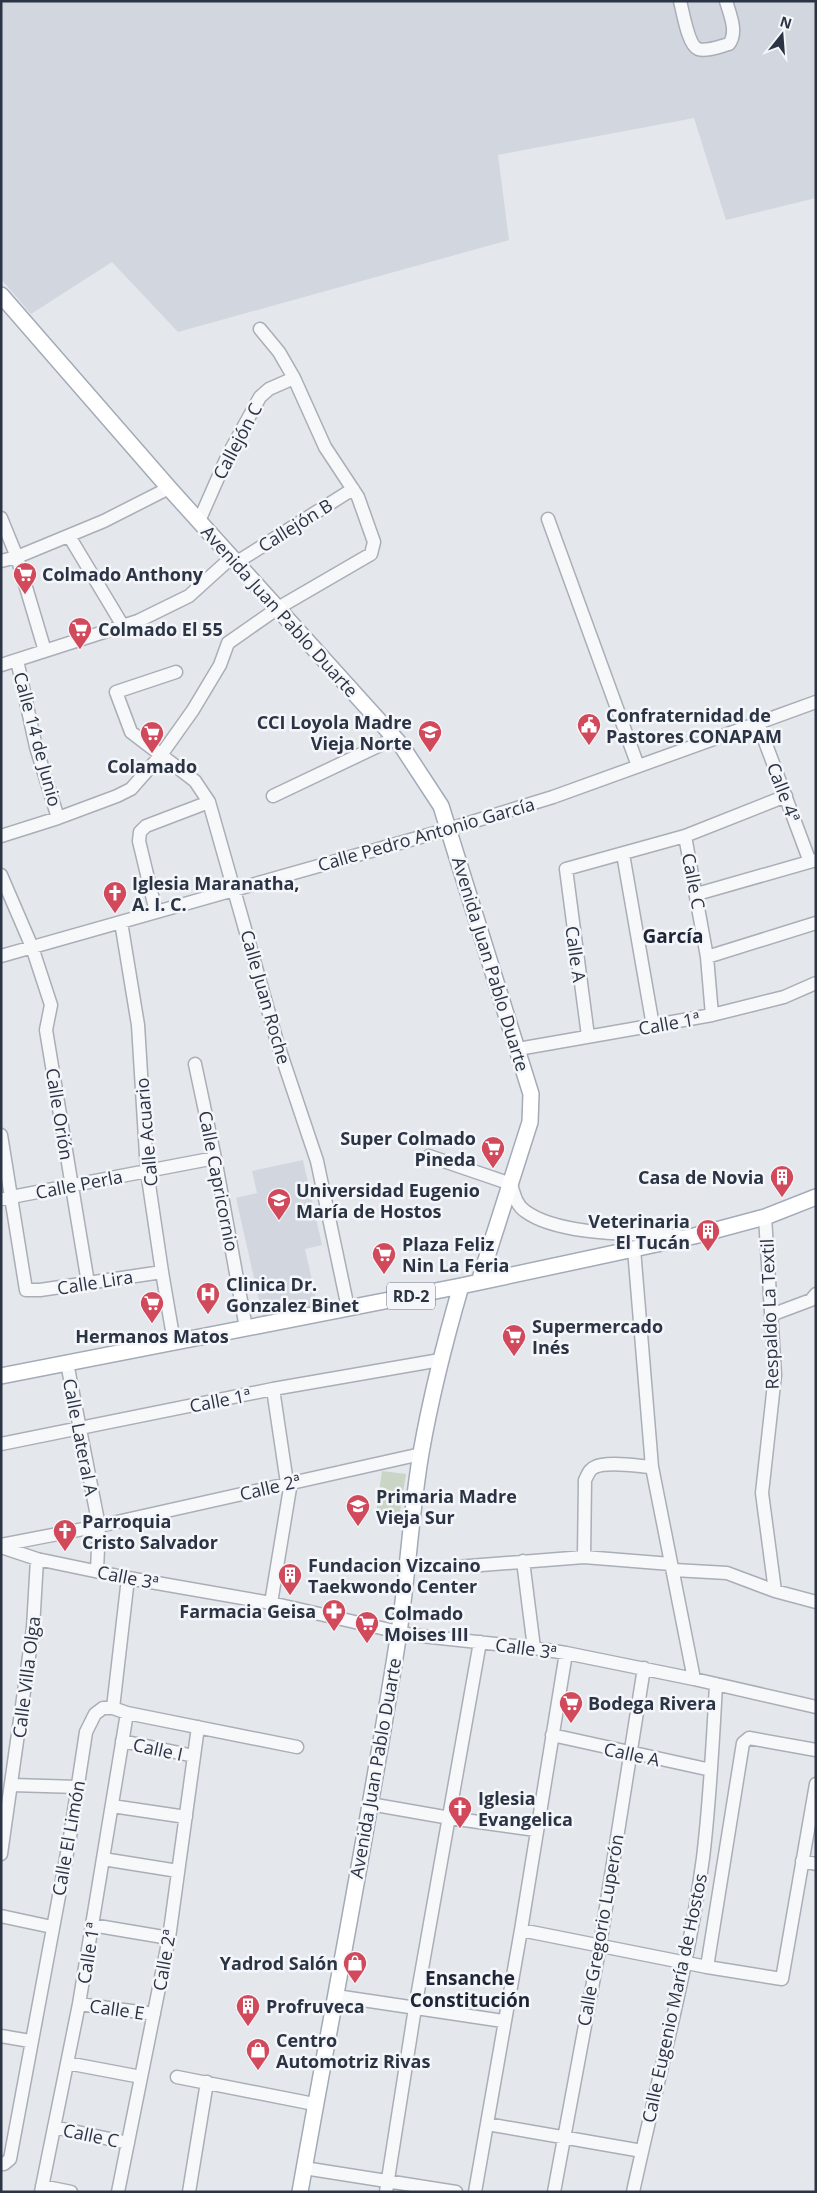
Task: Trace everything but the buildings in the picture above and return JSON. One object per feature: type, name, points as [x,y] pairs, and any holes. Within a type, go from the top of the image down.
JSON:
[{"type":"main road","name":"Avenida Juan Pablo Duarte","points":[[1,295],[198,521],[395,738],[441,806],[531,1094],[530,1122],[512,1184],[479,1282]]},
{"type":"main road","name":"RD-2","points":[[1,1376],[460,1286],[694,1236],[765,1217],[816,1197]]},
{"type":"main road","name":"Avenida Juan Pablo Duarte","points":[[300,2192],[314,2104],[336,1996],[370,1804],[399,1630],[421,1454],[440,1360],[460,1286]]},
{"type":"street","points":[[680,1],[691,41],[698,49],[704,50],[729,44],[733,39],[734,32],[726,1]]},
{"type":"street","points":[[1,836],[58,818],[131,789],[161,755],[193,710],[220,665],[228,643],[278,608],[371,554],[374,542],[362,506],[325,447],[294,378],[279,352],[260,329]]},
{"type":"street","name":"Callejón C","points":[[198,521],[225,461],[260,398],[270,390],[294,378]]},
{"type":"street","points":[[1,561],[17,557],[104,521],[169,488]]},
{"type":"street","name":"Callejón B","points":[[1,665],[138,621],[189,596],[235,560],[353,489]]},
{"type":"street","points":[[1,518],[17,557],[44,651]]},
{"type":"street","points":[[548,519],[638,766]]},
{"type":"street","points":[[69,536],[122,626]]},
{"type":"street","name":"Calle 14 de Junio","points":[[17,660],[36,747],[58,818]]},
{"type":"street","name":"Calle Juan Roche","points":[[176,672],[116,692],[131,732],[195,781],[209,802],[278,1045],[317,1161],[348,1308]]},
{"type":"street","name":"Calle Pedro Antonio García","points":[[1,956],[449,829],[553,797],[816,702]]},
{"type":"street","name":"Calle 4ª","points":[[758,723],[813,861]]},
{"type":"street","points":[[273,796],[395,738]]},
{"type":"street","points":[[653,1026],[623,854],[685,836],[786,796]]},
{"type":"street","points":[[156,912],[139,841],[140,832],[146,826],[209,802]]},
{"type":"street","name":"Calle C","points":[[685,836],[707,957],[712,1015]]},
{"type":"street","name":"Calle A","points":[[588,1036],[565,872],[568,868],[623,854]]},
{"type":"street","points":[[697,894],[813,861]]},
{"type":"street","name":"Calle Orión","points":[[1,875],[32,946],[51,1006],[46,1030],[88,1283]]},
{"type":"street","name":"Calle Acuario","points":[[120,922],[138,1025],[147,1171],[174,1342]]},
{"type":"street","points":[[707,957],[816,923]]},
{"type":"street","name":"Calle 1ª","points":[[518,1049],[712,1015],[784,997],[816,982]]},
{"type":"street","name":"Calle Capricornio","points":[[195,1064],[215,1158],[246,1328]]},
{"type":"street","points":[[1,1135],[6,1198]]},
{"type":"street","points":[[429,1156],[512,1184],[514,1198],[523,1211],[549,1224],[610,1232],[694,1236]]},
{"type":"street","name":"Calle Perla","points":[[6,1198],[215,1158]]},
{"type":"street","name":"Calle Lira","points":[[6,1198],[26,1290],[162,1272]]},
{"type":"street","name":"Respaldo La Textil","points":[[765,1217],[775,1375],[762,1493],[775,1591]]},
{"type":"street","points":[[634,1249],[652,1467],[694,1679]]},
{"type":"street","points":[[772,1315],[811,1300],[816,1294]]},
{"type":"street","name":"Calle 1ª","points":[[1,1444],[273,1389],[440,1360]]},
{"type":"street","name":"Calle Lateral A","points":[[66,1363],[99,1526],[97,1570]]},
{"type":"street","points":[[272,1603],[289,1483],[273,1389]]},
{"type":"street","name":"Calle 2ª","points":[[1,1546],[421,1454]]},
{"type":"street","points":[[584,1557],[586,1480],[588,1472],[593,1467],[603,1464],[652,1467]]},
{"type":"street","name":"Calle 3ª","points":[[1,1546],[37,1559],[128,1578],[272,1603],[412,1634],[566,1653],[644,1668],[816,1707]]},
{"type":"street","points":[[456,1567],[584,1557],[727,1573],[775,1591],[816,1602]]},
{"type":"street","name":"Calle Villa Olga","points":[[1,1854],[33,1628],[37,1559]]},
{"type":"street","points":[[523,1561],[534,1648]]},
{"type":"street","points":[[128,1578],[113,1708],[127,1713],[297,1747]]},
{"type":"street","points":[[387,2186],[415,2008],[480,1642]]},
{"type":"street","points":[[474,2192],[503,2021],[521,1930],[566,1653]]},
{"type":"street","name":"Calle Gregorio Luperón","points":[[554,2192],[600,1945],[644,1668]]},
{"type":"street","name":"Calle Eugenio María de Hostos","points":[[633,2192],[685,1962],[703,1858],[716,1684]]},
{"type":"street","name":"Calle El Limón","points":[[1,2164],[10,2159],[30,2041],[78,1787],[86,1732],[90,1721],[103,1708],[113,1708]]},
{"type":"street","name":"Calle 1ª","points":[[42,2189],[79,2004],[127,1713]]},
{"type":"street","name":"Calle 2ª","points":[[118,2192],[169,1938],[198,1727]]},
{"type":"street","name":"Calle A","points":[[552,1735],[629,1754],[711,1770]]},
{"type":"street","points":[[707,1967],[743,1743],[749,1738],[816,1750]]},
{"type":"street","name":"Calle I","points":[[122,1741],[194,1756]]},
{"type":"street","points":[[521,1930],[707,1967],[782,1979],[816,1784]]},
{"type":"street","points":[[12,1785],[78,1787]]},
{"type":"street","points":[[370,1804],[536,1830]]},
{"type":"street","points":[[112,1806],[186,1817]]},
{"type":"street","points":[[103,1859],[178,1871]]},
{"type":"street","points":[[802,1861],[816,1864]]},
{"type":"street","points":[[1,1916],[52,1927]]},
{"type":"street","points":[[92,1925],[169,1938]]},
{"type":"street","points":[[336,1996],[503,2021]]},
{"type":"street","name":"Calle E","points":[[79,2004],[154,2014]]},
{"type":"street","points":[[1,2036],[30,2041]]},
{"type":"street","points":[[67,2063],[142,2077]]},
{"type":"street","points":[[178,2076],[314,2104]]},
{"type":"street","points":[[189,2192],[207,2082]]},
{"type":"street","points":[[487,2124],[642,2151]]},
{"type":"street","name":"Calle C","points":[[54,2127],[128,2143]]},
{"type":"street","points":[[304,2168],[387,2186],[456,2192]]},
{"type":"street","points":[[42,2189],[71,2192]]},
{"type":"shaded area","points":[[1,1],[816,1],[816,198],[726,220],[694,118],[498,155],[509,240],[178,332],[112,262],[31,314],[1,279]]},
{"type":"shaded area","name":"Universidad Eugenio María de Hostos","points":[[303,1160],[322,1245],[305,1249],[318,1307],[263,1318],[236,1198],[257,1193],[252,1171]]},
{"type":"green space","points":[[382,1471],[406,1474],[399,1518],[376,1514]]},
{"type":"place","name":"Colmado Anthony","points":[[25,595]]},
{"type":"place","name":"Colmado El 55","points":[[80,650]]},
{"type":"place","name":"Confraternidad de Pastores CONAPAM","points":[[589,746]]},
{"type":"place","name":"CCI Loyola Madre Vieja Norte","points":[[430,753]]},
{"type":"place","name":"Colamado","points":[[152,754]]},
{"type":"place","name":"Iglesia Maranatha, A. I. C.","points":[[115,914]]},
{"type":"place","name":"Super Colmado Pineda","points":[[493,1169]]},
{"type":"place","name":"Casa de Novia","points":[[782,1198]]},
{"type":"place","name":"Universidad Eugenio María de Hostos","points":[[279,1221]]},
{"type":"place","name":"Veterinaria El Tucán","points":[[708,1252]]},
{"type":"place","name":"Plaza Feliz Nin La Feria","points":[[384,1275]]},
{"type":"place","name":"Clinica Dr. Gonzalez Binet","points":[[208,1315]]},
{"type":"place","name":"Hermanos Matos","points":[[152,1324]]},
{"type":"place","name":"Supermercado Inés","points":[[514,1357]]},
{"type":"place","name":"Primaria Madre Vieja Sur","points":[[358,1527]]},
{"type":"place","name":"Parroquia Cristo Salvador","points":[[65,1552]]},
{"type":"place","name":"Fundacion Vizcaino Taekwondo Center","points":[[290,1596]]},
{"type":"place","name":"Farmacia Geisa","points":[[334,1632]]},
{"type":"place","name":"Colmado Moises III","points":[[367,1644]]},
{"type":"place","name":"Bodega Rivera","points":[[571,1724]]},
{"type":"place","name":"Iglesia Evangelica","points":[[460,1829]]},
{"type":"place","name":"Yadrod Salón","points":[[355,1984]]},
{"type":"place","name":"Profruveca","points":[[248,2027]]},
{"type":"place","name":"Centro Automotriz Rivas","points":[[258,2071]]},
{"type":"district","name":"García","points":[[673,936]]},
{"type":"district","name":"Ensanche Constitución","points":[[470,1989]]}]
